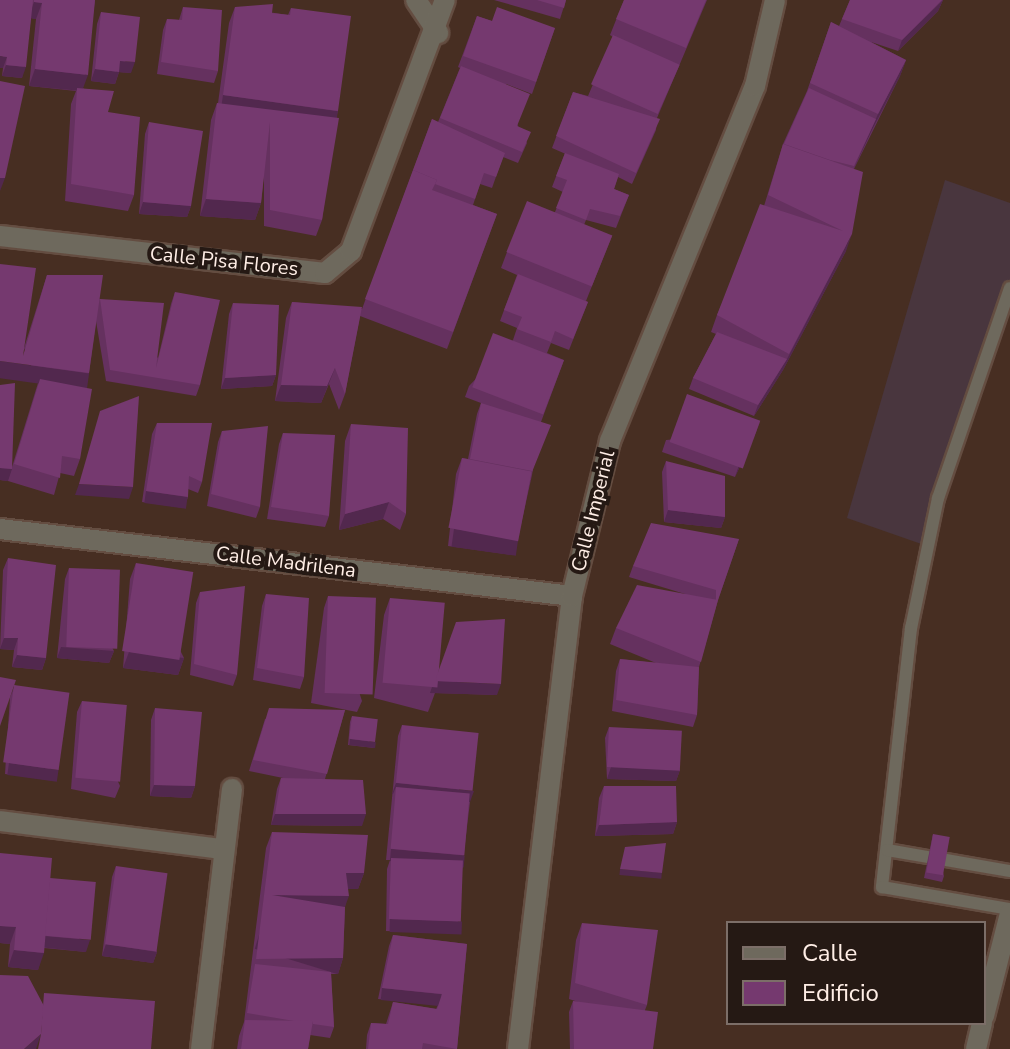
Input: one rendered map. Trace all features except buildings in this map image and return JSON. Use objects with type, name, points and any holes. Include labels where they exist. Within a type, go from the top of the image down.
[{"type":"street","points":[[416,0],[438,33]]},
{"type":"street","name":"Calle Pisa Flores","points":[[0,236],[325,273],[351,251],[438,33],[445,0]]},
{"type":"street","name":"Calle Imperial","points":[[518,1049],[572,596],[610,441],[755,86],[775,0]]},
{"type":"street","name":"Calle Madrilena","points":[[0,529],[572,596]]},
{"type":"street","points":[[201,1049],[222,849],[232,789]]},
{"type":"street","points":[[0,821],[222,849]]},
{"type":"street","points":[[986,1008],[1010,911]]},
{"type":"street","points":[[976,1049],[982,1025]]},
{"type":"lane","points":[[1010,288],[938,498],[911,628],[882,887],[1010,911]]},
{"type":"lane","points":[[887,850],[928,857]]},
{"type":"lane","points":[[946,860],[1010,871]]},
{"type":"shaded area","points":[[945,180],[1010,203],[1010,291],[930,547],[847,518]]}]
